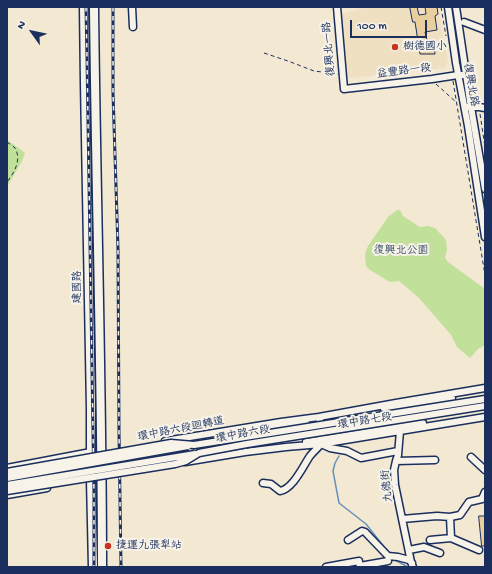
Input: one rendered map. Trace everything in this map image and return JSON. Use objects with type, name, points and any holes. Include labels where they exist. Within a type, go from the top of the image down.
[{"type":"main road","name":"建國路","points":[[84,7],[93,567]]},
{"type":"main road","name":"建國路","points":[[94,7],[102,567]]},
{"type":"street","points":[[132,7],[133,27]]},
{"type":"street","name":"復興北一路","points":[[336,7],[344,89]]},
{"type":"street","name":"復興北路","points":[[448,7],[455,75],[468,126],[485,237]]},
{"type":"street","name":"復興北路","points":[[456,7],[485,189]]},
{"type":"street","points":[[464,22],[485,30]]},
{"type":"street","name":"益豐路一段","points":[[344,89],[455,75],[466,75]]},
{"type":"street","points":[[464,108],[471,106],[482,107]]},
{"type":"street","points":[[397,405],[485,388]]},
{"type":"street","name":"環中路六段","points":[[245,437],[281,424],[485,392]]},
{"type":"street","name":"環中路六段","points":[[7,472],[171,443],[194,446],[485,399]]},
{"type":"street","name":"九德街","points":[[397,405],[400,429],[398,455],[394,470],[395,485],[412,565]]},
{"type":"street","name":"環中路六段","points":[[7,491],[175,464],[186,461],[199,453],[247,444],[485,406]]},
{"type":"street","name":"環中路七段","points":[[247,444],[269,447],[321,442],[485,413]]},
{"type":"street","points":[[400,429],[485,417]]},
{"type":"street","points":[[263,483],[271,484],[280,491],[284,490],[300,474],[311,455],[321,442],[319,418]]},
{"type":"street","points":[[281,424],[286,446]]},
{"type":"street","name":"環中路六段迴轉道","points":[[281,424],[139,446],[132,452],[134,469],[140,472],[199,460],[286,446]]},
{"type":"street","points":[[321,442],[330,448],[347,451],[360,458],[398,451]]},
{"type":"street","points":[[7,478],[194,446]]},
{"type":"street","points":[[7,468],[91,452]]},
{"type":"street","points":[[7,485],[199,453]]},
{"type":"street","points":[[471,456],[485,470]]},
{"type":"street","points":[[396,461],[435,460]]},
{"type":"street","points":[[7,495],[91,480]]},
{"type":"street","points":[[402,519],[437,516],[450,517],[460,515],[469,502],[482,499],[485,492]]},
{"type":"street","points":[[450,517],[451,538]]},
{"type":"street","points":[[348,540],[362,532],[365,532],[388,556],[398,557],[412,565]]},
{"type":"street","points":[[430,540],[451,538],[479,550]]},
{"type":"street","points":[[409,550],[424,547],[440,553]]},
{"type":"street","points":[[326,567],[359,561],[360,566],[388,561]]},
{"type":"path","points":[[441,7],[446,36]]},
{"type":"path","points":[[264,53],[314,71],[342,74]]},
{"type":"path","points":[[455,75],[458,104],[485,275]]},
{"type":"path","points":[[432,79],[458,104]]},
{"type":"path","points":[[473,81],[476,101],[482,107],[485,147]]},
{"type":"path","points":[[7,142],[14,147],[18,158],[16,168],[7,181]]},
{"type":"shaded area","name":"樹德國小","points":[[368,7],[439,7],[448,62],[444,68],[351,78],[347,75],[341,14]]},
{"type":"green space","points":[[7,140],[25,153],[7,187]]},
{"type":"green space","name":"復興北公園","points":[[397,210],[400,210],[403,216],[420,227],[428,226],[435,228],[446,240],[447,249],[445,258],[448,262],[485,289],[485,345],[478,349],[470,358],[457,347],[451,335],[419,298],[399,281],[390,282],[366,266],[365,254],[368,246],[388,217]]},
{"type":"building","points":[[410,7],[417,7],[419,15],[426,14],[425,7],[437,7],[438,14],[435,16],[437,30],[425,32],[427,40],[434,41],[435,54],[420,54],[415,22],[413,22]]},
{"type":"building","points":[[479,516],[485,516],[485,546],[482,546]]},
{"type":"waterway","points":[[339,456],[333,471],[339,503],[366,524],[385,548]]},
{"type":"waterway","points":[[395,560],[406,566]]},
{"type":"railway","points":[[86,7],[94,567]]},
{"type":"railway","points":[[113,7],[113,93],[118,249],[121,567]]},
{"type":"place","name":"樹德國小","points":[[395,47]]},
{"type":"place","name":"捷運九張犁站","points":[[108,546]]}]
